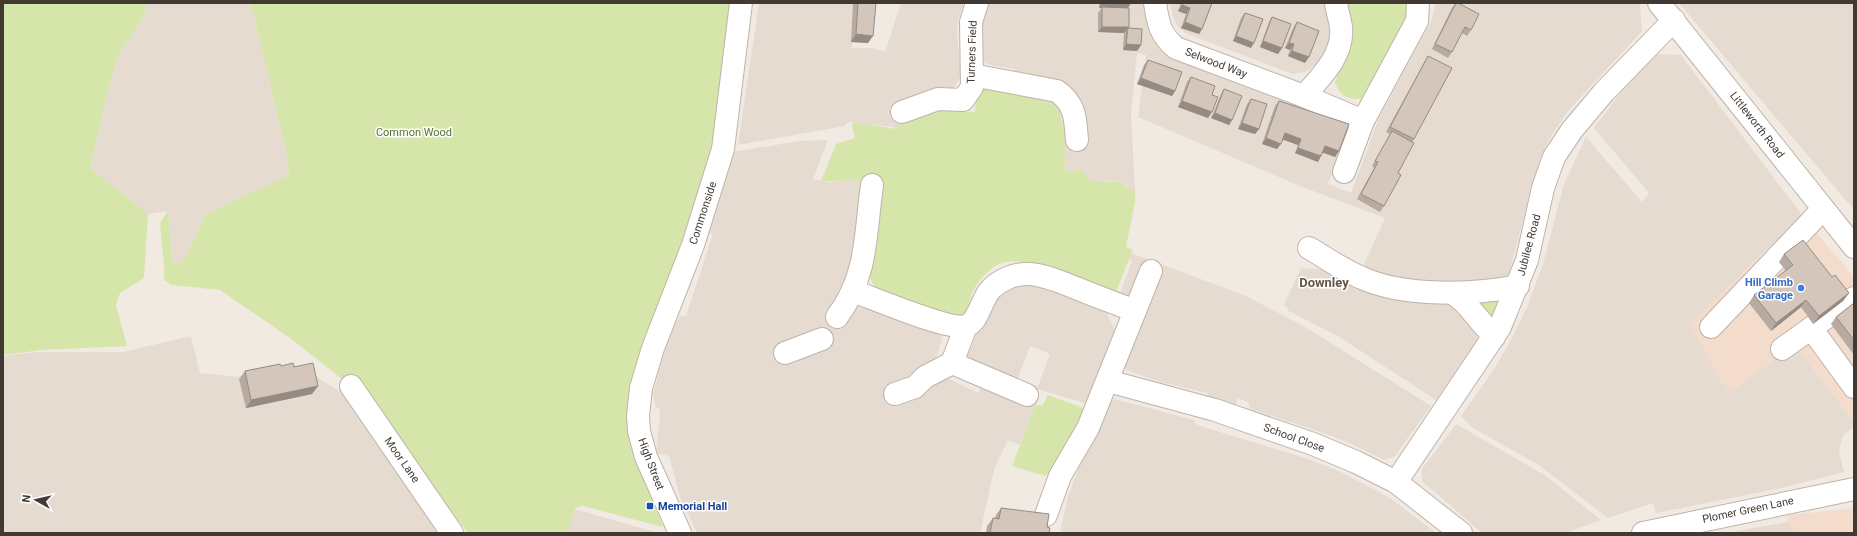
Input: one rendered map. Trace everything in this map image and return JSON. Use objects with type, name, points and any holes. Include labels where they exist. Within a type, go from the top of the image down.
[{"type":"street","name":"Commonside","points":[[638,416],[641,388],[653,348],[693,245],[722,149],[741,3]]},
{"type":"street","name":"Turners Field","points":[[902,112],[938,99],[963,100],[972,87],[971,22],[977,3]]},
{"type":"street","name":"Selwood Way","points":[[1155,3],[1158,23],[1166,40],[1176,48],[1304,96],[1363,121]]},
{"type":"street","points":[[1304,96],[1329,68],[1338,49],[1341,29],[1336,3]]},
{"type":"street","points":[[1344,172],[1363,121],[1417,21],[1418,3]]},
{"type":"street","name":"Littleworth Road","points":[[1659,3],[1854,247]]},
{"type":"street","name":"Jubilee Road","points":[[1396,482],[1500,327],[1518,286],[1527,260],[1543,188],[1554,157],[1572,130],[1604,92],[1674,20]]},
{"type":"street","points":[[972,75],[1057,91],[1067,99],[1074,112],[1077,140]]},
{"type":"street","points":[[838,315],[853,291],[862,263],[872,185]]},
{"type":"street","points":[[1711,327],[1823,208]]},
{"type":"street","points":[[1309,248],[1362,278],[1380,285],[1453,293],[1495,291],[1518,286]]},
{"type":"street","points":[[1046,515],[1060,476],[1088,428],[1151,271]]},
{"type":"street","points":[[853,291],[944,324],[966,326],[973,322],[990,290],[1001,281],[1014,276],[1029,274],[1055,280],[1135,311]]},
{"type":"street","points":[[1453,293],[1465,303],[1494,337]]},
{"type":"street","points":[[1782,349],[1854,298]]},
{"type":"street","points":[[895,394],[915,387],[925,377],[952,363],[966,326]]},
{"type":"street","points":[[1811,328],[1854,387]]},
{"type":"street","points":[[785,353],[822,339]]},
{"type":"street","points":[[952,363],[1027,395]]},
{"type":"street","name":"School Close","points":[[1108,381],[1215,410],[1313,444],[1356,462],[1396,482],[1461,533]]},
{"type":"street","name":"Moor Lane","points":[[351,386],[452,533]]},
{"type":"street","name":"High Street","points":[[638,416],[639,431],[646,457],[680,533]]},
{"type":"street","name":"Plomer Green Lane","points":[[1643,533],[1854,489]]},
{"type":"shaded area","points":[[146,3],[249,3],[254,17],[286,150],[289,175],[206,214],[183,263],[172,261],[168,211],[148,214],[90,168],[117,57],[145,14]]},
{"type":"shaded area","points":[[759,3],[853,3],[852,48],[872,48],[885,52],[901,3],[964,3],[958,20],[957,34],[961,76],[944,106],[910,117],[896,129],[893,127],[848,122],[844,126],[738,145]]},
{"type":"shaded area","points":[[986,3],[1146,3],[1154,32],[1348,123],[1348,129],[1328,184],[1351,193],[1379,118],[1431,21],[1436,3],[1638,3],[1640,5],[1642,31],[1568,111],[1548,141],[1540,159],[1508,276],[1498,281],[1410,282],[1361,271],[1385,218],[1300,186],[1138,117],[1146,55],[1137,53],[1131,114],[1135,191],[1124,184],[1113,181],[1092,181],[1081,170],[1066,171],[1062,118],[1012,91],[1014,69],[991,65],[985,63],[981,59],[979,39]]},
{"type":"shaded area","points":[[1170,3],[1327,3],[1332,35],[1322,60],[1305,72],[1292,74],[1185,33],[1178,27],[1173,17]]},
{"type":"shaded area","points":[[1679,3],[1854,3],[1854,209],[1843,197]]},
{"type":"shaded area","points":[[1654,54],[1681,55],[1805,219],[1783,234],[1719,296],[1795,345],[1854,422],[1854,426],[1843,436],[1841,442],[1839,452],[1844,472],[1781,488],[1656,513],[1653,503],[1608,518],[1539,465],[1473,428],[1461,416],[1495,368],[1527,307],[1543,264],[1564,184],[1586,137],[1642,202],[1649,193],[1594,128],[1621,92]]},
{"type":"shaded area","points":[[828,140],[813,179],[830,183],[852,178],[861,181],[866,186],[853,308],[863,305],[939,332],[942,339],[932,370],[978,393],[983,382],[1036,404],[1020,445],[1008,440],[997,462],[980,533],[697,533],[680,497],[669,456],[656,453],[660,418],[659,408],[656,408],[653,395],[667,341],[676,319],[678,320],[680,316],[686,316],[713,234],[708,233],[732,152],[800,141]]},
{"type":"shaded area","points":[[1805,219],[1854,277],[1854,422],[1795,345],[1728,394],[1690,323],[1783,234]]},
{"type":"shaded area","points":[[1131,253],[1246,296],[1307,328],[1431,406],[1394,457],[1384,460],[1345,441],[1251,409],[1248,402],[1238,398],[1235,406],[1206,398],[1208,393],[1160,382],[1125,369],[1119,296],[1132,261],[1129,260]]},
{"type":"shaded area","points":[[1301,268],[1320,269],[1363,289],[1444,302],[1454,309],[1473,329],[1478,335],[1477,340],[1436,400],[1341,338],[1287,310],[1288,308],[1284,305]]},
{"type":"shaded area","points":[[1021,285],[1038,286],[1107,313],[1115,331],[1115,337],[1088,404],[1037,389],[1050,354],[1030,346],[1017,380],[965,362],[986,311],[1003,291]]},
{"type":"shaded area","points":[[191,336],[200,373],[237,377],[271,370],[312,374],[353,400],[445,533],[3,533],[3,356],[36,352],[123,352]]},
{"type":"shaded area","points":[[1114,399],[1194,420],[1197,425],[1305,458],[1341,472],[1390,498],[1436,533],[1060,533],[1068,496],[1093,432],[1098,433],[1111,402]]},
{"type":"shaded area","points":[[1456,424],[1546,476],[1601,520],[1566,533],[1482,533],[1422,481],[1422,469]]},
{"type":"shaded area","points":[[1854,508],[1854,533],[1797,533],[1787,522],[1789,515]]},
{"type":"shaded area","points":[[569,509],[578,510],[658,533],[560,533]]},
{"type":"shaded area","points":[[1787,522],[1797,533],[1727,533]]},
{"type":"green space","points":[[3,3],[146,3],[145,14],[117,57],[90,168],[148,214],[144,278],[120,293],[116,305],[127,346],[42,350],[3,355]]},
{"type":"green space","name":"Common Wood","points":[[249,3],[731,3],[715,130],[702,182],[637,371],[632,444],[663,527],[583,506],[575,508],[566,533],[468,533],[366,398],[290,338],[220,290],[172,285],[164,280],[160,223],[168,210],[172,261],[183,263],[206,214],[289,175],[286,150],[254,17]]},
{"type":"green space","points":[[1346,3],[1414,3],[1365,98],[1360,99],[1343,95],[1335,82],[1350,43]]},
{"type":"green space","points":[[982,88],[1051,101],[1060,116],[1063,125],[1066,171],[1081,170],[1092,181],[1119,182],[1135,191],[1135,202],[1126,247],[1133,250],[1115,294],[1047,267],[1019,262],[1001,263],[985,274],[973,291],[965,313],[959,316],[953,316],[882,291],[874,286],[869,276],[866,186],[860,182],[850,179],[834,182],[821,181],[836,144],[855,138],[852,125],[854,122],[896,129],[910,117],[950,103],[967,112],[975,112],[976,94]]},
{"type":"green space","points":[[1503,300],[1493,322],[1476,312],[1479,302]]},
{"type":"green space","points":[[1048,395],[1086,409],[1053,471],[1045,476],[1012,466],[1036,404],[1042,406]]},
{"type":"building","points":[[858,3],[876,3],[873,36],[856,34]]},
{"type":"building","points":[[1183,3],[1212,3],[1202,29],[1185,22],[1190,8],[1182,5]]},
{"type":"building","points":[[1456,3],[1479,14],[1471,30],[1465,27],[1452,52],[1435,44]]},
{"type":"building","points":[[1102,7],[1129,8],[1129,27],[1102,27]]},
{"type":"building","points":[[1245,13],[1263,19],[1254,43],[1236,36]]},
{"type":"building","points":[[1272,17],[1291,24],[1282,48],[1263,41]]},
{"type":"building","points":[[1297,22],[1319,31],[1309,57],[1292,51],[1294,44],[1289,43]]},
{"type":"building","points":[[1128,28],[1142,29],[1141,45],[1126,44]]},
{"type":"building","points":[[1428,56],[1452,68],[1414,139],[1390,127]]},
{"type":"building","points":[[1148,60],[1182,72],[1175,91],[1141,78]]},
{"type":"building","points":[[1191,77],[1215,86],[1212,95],[1218,97],[1212,112],[1182,101]]},
{"type":"building","points":[[1224,89],[1242,96],[1232,120],[1215,113]]},
{"type":"building","points":[[1251,99],[1267,104],[1259,129],[1242,123]]},
{"type":"building","points":[[1279,101],[1349,124],[1339,151],[1325,146],[1321,156],[1298,148],[1301,139],[1285,133],[1281,144],[1266,138]]},
{"type":"building","points":[[1392,131],[1414,143],[1398,173],[1401,175],[1384,206],[1361,194],[1378,162],[1375,161]]},
{"type":"building","points":[[1803,240],[1832,277],[1835,275],[1849,293],[1819,316],[1806,300],[1776,323],[1754,295],[1793,265],[1784,254]]},
{"type":"building","points":[[1854,303],[1854,340],[1836,317]]},
{"type":"building","points":[[293,363],[294,367],[313,363],[318,386],[251,400],[245,371]]},
{"type":"building","points":[[1001,508],[1049,514],[1047,527],[1050,528],[1049,533],[990,533],[993,518],[999,519]]},
{"type":"place","name":"Hill Climb Garage","points":[[1801,288]]},
{"type":"place","name":"Memorial Hall","points":[[650,506]]},
{"type":"district","name":"Downley","points":[[1324,282]]}]
